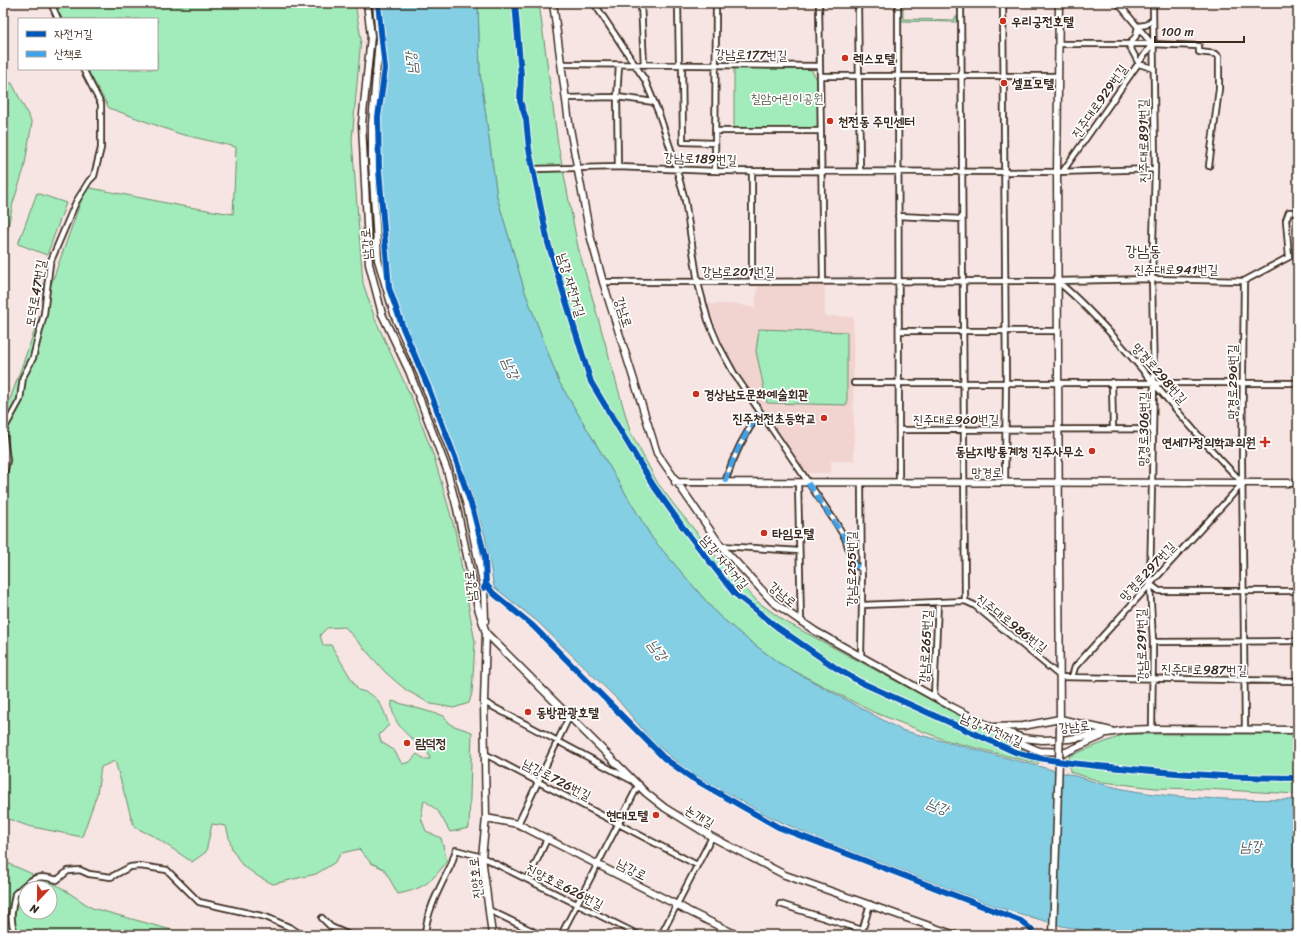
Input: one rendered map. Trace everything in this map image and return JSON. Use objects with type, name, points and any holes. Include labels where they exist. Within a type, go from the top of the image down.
[{"type":"main road","name":"남강로","points":[[677,905],[686,910]]},
{"type":"street","points":[[51,3],[58,18]]},
{"type":"street","name":"남강로","points":[[366,3],[371,36],[362,124],[369,264],[382,314],[409,371],[446,470],[457,509],[478,608],[486,633]]},
{"type":"street","name":"남강로","points":[[376,3],[379,39],[372,124],[372,161],[378,260],[394,317],[420,373],[456,466],[467,506],[484,588],[486,633],[484,702],[486,818],[518,824],[677,905]]},
{"type":"street","name":"강남로","points":[[553,3],[566,98],[590,235],[603,282],[657,453],[675,482],[721,546],[773,602],[801,622],[934,698],[990,727],[1022,738],[1042,740],[1069,739],[1113,731],[1152,728],[1298,730]]},
{"type":"street","points":[[594,3],[645,80],[654,102],[685,200],[698,283],[708,320],[719,346],[735,375],[839,528],[847,543],[854,565],[862,569]]},
{"type":"street","points":[[641,3],[644,65]]},
{"type":"street","points":[[678,3],[681,65]]},
{"type":"street","points":[[715,171],[716,3]]},
{"type":"street","points":[[819,3],[823,282]]},
{"type":"street","points":[[858,3],[860,171]]},
{"type":"street","name":"진주대로960번길","points":[[898,3],[899,430],[964,431],[1153,429]]},
{"type":"street","name":"진주대로986번길","points":[[961,3],[964,431],[963,483],[965,601],[974,605],[1061,677]]},
{"type":"street","points":[[1003,3],[1006,430]]},
{"type":"street","points":[[1053,935],[1061,677],[1057,430],[1057,281],[1060,171],[1058,76],[1059,3]]},
{"type":"street","points":[[1118,3],[1152,44]]},
{"type":"street","name":"진주대로891번길","points":[[1152,3],[1155,169],[1152,279]]},
{"type":"street","points":[[1138,26],[1146,25],[1152,20]]},
{"type":"street","points":[[1129,45],[1136,36],[1138,26]]},
{"type":"street","points":[[1059,44],[1152,44],[1199,46],[1199,52],[1211,52],[1216,54],[1219,57],[1218,89],[1209,166]]},
{"type":"street","name":"진주대로929번길","points":[[1060,171],[1139,64],[1152,44]]},
{"type":"street","points":[[1129,45],[1139,64],[1152,68]]},
{"type":"street","name":"강남로177번길","points":[[561,64],[820,66]]},
{"type":"street","points":[[618,167],[617,97],[619,65]]},
{"type":"street","name":"강남로189번길","points":[[681,65],[683,142],[715,143]]},
{"type":"street","name":"모덕로47번길","points":[[3,480],[7,460],[3,431],[20,400],[23,377],[33,358],[44,314],[50,263],[76,202],[89,181],[94,176],[101,148],[101,104],[84,70]]},
{"type":"street","points":[[820,76],[1058,76]]},
{"type":"street","points":[[566,98],[617,97],[654,102]]},
{"type":"street","points":[[715,131],[821,131]]},
{"type":"street","name":"강남로189번길","points":[[534,169],[618,167],[676,168],[715,171],[1004,172],[1155,169]]},
{"type":"street","points":[[752,171],[752,282]]},
{"type":"street","name":"진주대로941번길","points":[[962,282],[1152,279],[1244,281],[1289,257],[1286,220],[1289,212],[1298,212]]},
{"type":"street","points":[[898,216],[962,219]]},
{"type":"street","name":"망경로306번길","points":[[1150,584],[1154,382],[1152,279]]},
{"type":"street","name":"망경로298번길","points":[[1057,281],[1076,296],[1154,382],[1224,465],[1243,483]]},
{"type":"street","name":"망경로296번길","points":[[1244,281],[1243,591],[1245,730]]},
{"type":"street","name":"강남로201번길","points":[[603,282],[962,282]]},
{"type":"street","points":[[899,331],[1058,331]]},
{"type":"street","points":[[1112,382],[1113,429]]},
{"type":"street","points":[[854,383],[1298,383]]},
{"type":"street","points":[[725,482],[738,447],[760,412]]},
{"type":"street","points":[[899,430],[899,483]]},
{"type":"street","name":"진주대로960번길","points":[[1005,484],[1006,430]]},
{"type":"street","name":"망경로","points":[[675,482],[1005,484],[1298,483]]},
{"type":"street","points":[[798,482],[801,622]]},
{"type":"street","name":"강남로255번길","points":[[861,483],[861,656]]},
{"type":"street","name":"망경로297번길","points":[[1072,677],[1075,667],[1243,483]]},
{"type":"street","points":[[721,546],[799,551]]},
{"type":"street","points":[[1150,584],[1159,591],[1298,591]]},
{"type":"street","name":"강남로291번길","points":[[1150,584],[1153,679],[1152,728]]},
{"type":"street","points":[[938,602],[965,601]]},
{"type":"street","name":"강남로265번길","points":[[862,605],[938,602],[934,698]]},
{"type":"street","name":"논개길","points":[[486,633],[639,784],[666,808],[712,837],[785,875],[870,904],[941,932],[955,935]]},
{"type":"street","points":[[1152,642],[1298,641]]},
{"type":"street","name":"진주대로987번길","points":[[1061,677],[1298,681]]},
{"type":"street","points":[[484,702],[639,784],[596,864],[561,935]]},
{"type":"street","points":[[518,824],[570,715]]},
{"type":"street","points":[[990,727],[1023,726],[1060,719],[1113,731]]},
{"type":"street","points":[[990,727],[998,733],[1039,751],[1066,752],[1113,731]]},
{"type":"street","name":"남강로726번길","points":[[485,754],[697,865]]},
{"type":"street","name":"진양호로","points":[[486,818],[482,856],[492,935]]},
{"type":"street","points":[[662,935],[712,837]]},
{"type":"street","points":[[528,879],[547,839]]},
{"type":"street","name":"진양호로626번길","points":[[425,935],[426,924],[441,883],[452,863],[456,850],[482,856],[638,935]]},
{"type":"street","points":[[14,930],[10,919],[15,894],[33,878],[46,877],[57,880],[68,871],[80,870],[89,874],[111,877],[130,867],[140,866],[167,870],[199,902],[266,917],[291,928],[302,935]]},
{"type":"street","points":[[780,904],[862,933],[870,904]]},
{"type":"street","points":[[489,910],[541,935]]},
{"type":"street","name":"남강로","points":[[686,910],[737,935]]},
{"type":"street","points":[[322,918],[331,927],[349,935]]},
{"type":"shaded area","points":[[758,284],[825,285],[825,316],[853,317],[854,461],[831,461],[831,473],[806,473],[740,375],[724,346],[707,304],[737,304],[755,308]]},
{"type":"green space","points":[[54,3],[355,3],[361,39],[352,140],[363,283],[375,319],[412,399],[434,457],[455,530],[475,642],[472,693],[469,703],[454,708],[431,704],[406,690],[386,673],[345,627],[327,628],[320,635],[323,645],[331,645],[358,690],[371,695],[379,702],[389,725],[379,735],[381,742],[394,750],[402,764],[410,762],[417,754],[424,759],[430,759],[427,749],[402,730],[394,716],[392,701],[444,716],[451,725],[472,732],[469,828],[450,832],[438,811],[424,800],[421,818],[426,831],[441,838],[447,861],[437,874],[426,884],[414,890],[398,894],[384,869],[371,863],[359,849],[342,853],[334,863],[316,874],[273,884],[259,877],[242,865],[232,849],[226,826],[212,824],[206,852],[192,862],[155,837],[134,827],[115,761],[101,767],[97,794],[82,837],[28,826],[3,817],[3,419],[86,187],[182,206],[233,214],[236,147],[180,134],[109,108],[88,70],[158,70],[158,18],[60,18]]},
{"type":"green space","points":[[478,3],[539,3],[558,144],[578,247],[630,431],[657,482],[715,555],[758,602],[786,622],[1039,758],[1038,764],[945,740],[873,712],[779,663],[718,615],[652,538],[559,382],[525,292],[497,197],[480,73]]},
{"type":"green space","points":[[900,3],[903,3],[903,19],[955,20],[955,17],[957,17],[958,22],[900,21]]},
{"type":"green space","name":"칠암어린이공원","points":[[734,68],[810,68],[818,81],[818,129],[734,128]]},
{"type":"green space","points":[[3,83],[12,83],[32,123],[24,169],[13,203],[3,251]]},
{"type":"green space","points":[[37,193],[66,203],[47,255],[18,244]]},
{"type":"green space","points":[[759,329],[847,332],[847,405],[767,403],[756,351]]},
{"type":"green space","points":[[1126,734],[1298,734],[1298,794],[1155,788],[1103,782],[1070,772],[1069,756]]},
{"type":"green space","points":[[3,861],[46,880],[18,880],[18,920],[58,920],[58,886],[92,908],[179,932],[184,935],[3,935]]},
{"type":"water","name":"남강","points":[[375,3],[478,3],[480,73],[497,197],[525,292],[559,382],[652,538],[718,615],[779,663],[901,730],[1108,786],[1134,791],[1161,795],[1217,799],[1298,800],[1298,935],[1289,935],[1280,929],[1275,931],[1270,929],[1254,932],[1094,932],[1062,926],[997,907],[812,836],[768,816],[688,771],[653,742],[618,700],[538,622],[494,587],[485,536],[469,486],[381,281],[371,173],[379,23]]},
{"type":"marked path","points":[[725,482],[740,446],[760,413]]},
{"type":"marked path","points":[[808,483],[845,538],[854,565],[862,569]]},
{"type":"cycle path","points":[[378,3],[385,69],[378,117],[379,170],[389,288],[403,328],[429,389],[456,460],[473,510],[485,557],[486,584]]},
{"type":"cycle path","name":"남강 자전거길","points":[[515,3],[521,75],[520,101],[526,119],[529,149],[548,243],[591,382],[653,485],[682,526],[734,593],[777,627],[836,668],[860,682],[1015,752],[1068,763],[1095,766],[1187,774],[1298,778]]},
{"type":"cycle path","points":[[484,588],[486,584],[493,593],[533,626],[664,758],[692,778],[778,827],[1021,921],[1032,930],[1032,935]]},
{"type":"place","name":"우리궁전호텔","points":[[1003,21]]},
{"type":"place","name":"렉스모텔","points":[[845,58]]},
{"type":"place","name":"셀프모텔","points":[[1004,83]]},
{"type":"place","name":"천전동 주민센터","points":[[830,121]]},
{"type":"place","name":"경상남도문화예술회관","points":[[696,394]]},
{"type":"place","name":"진주천전초등학교","points":[[824,418]]},
{"type":"place","name":"연세가정의학과의원","points":[[1265,442]]},
{"type":"place","name":"동남지방통계청 진주사무소","points":[[1092,451]]},
{"type":"place","name":"타임모텔","points":[[764,533]]},
{"type":"place","name":"동방관광호텔","points":[[528,712]]},
{"type":"place","name":"람덕정","points":[[407,743]]},
{"type":"place","name":"현대모텔","points":[[656,815]]},
{"type":"district","name":"강남동","points":[[1143,251]]}]
